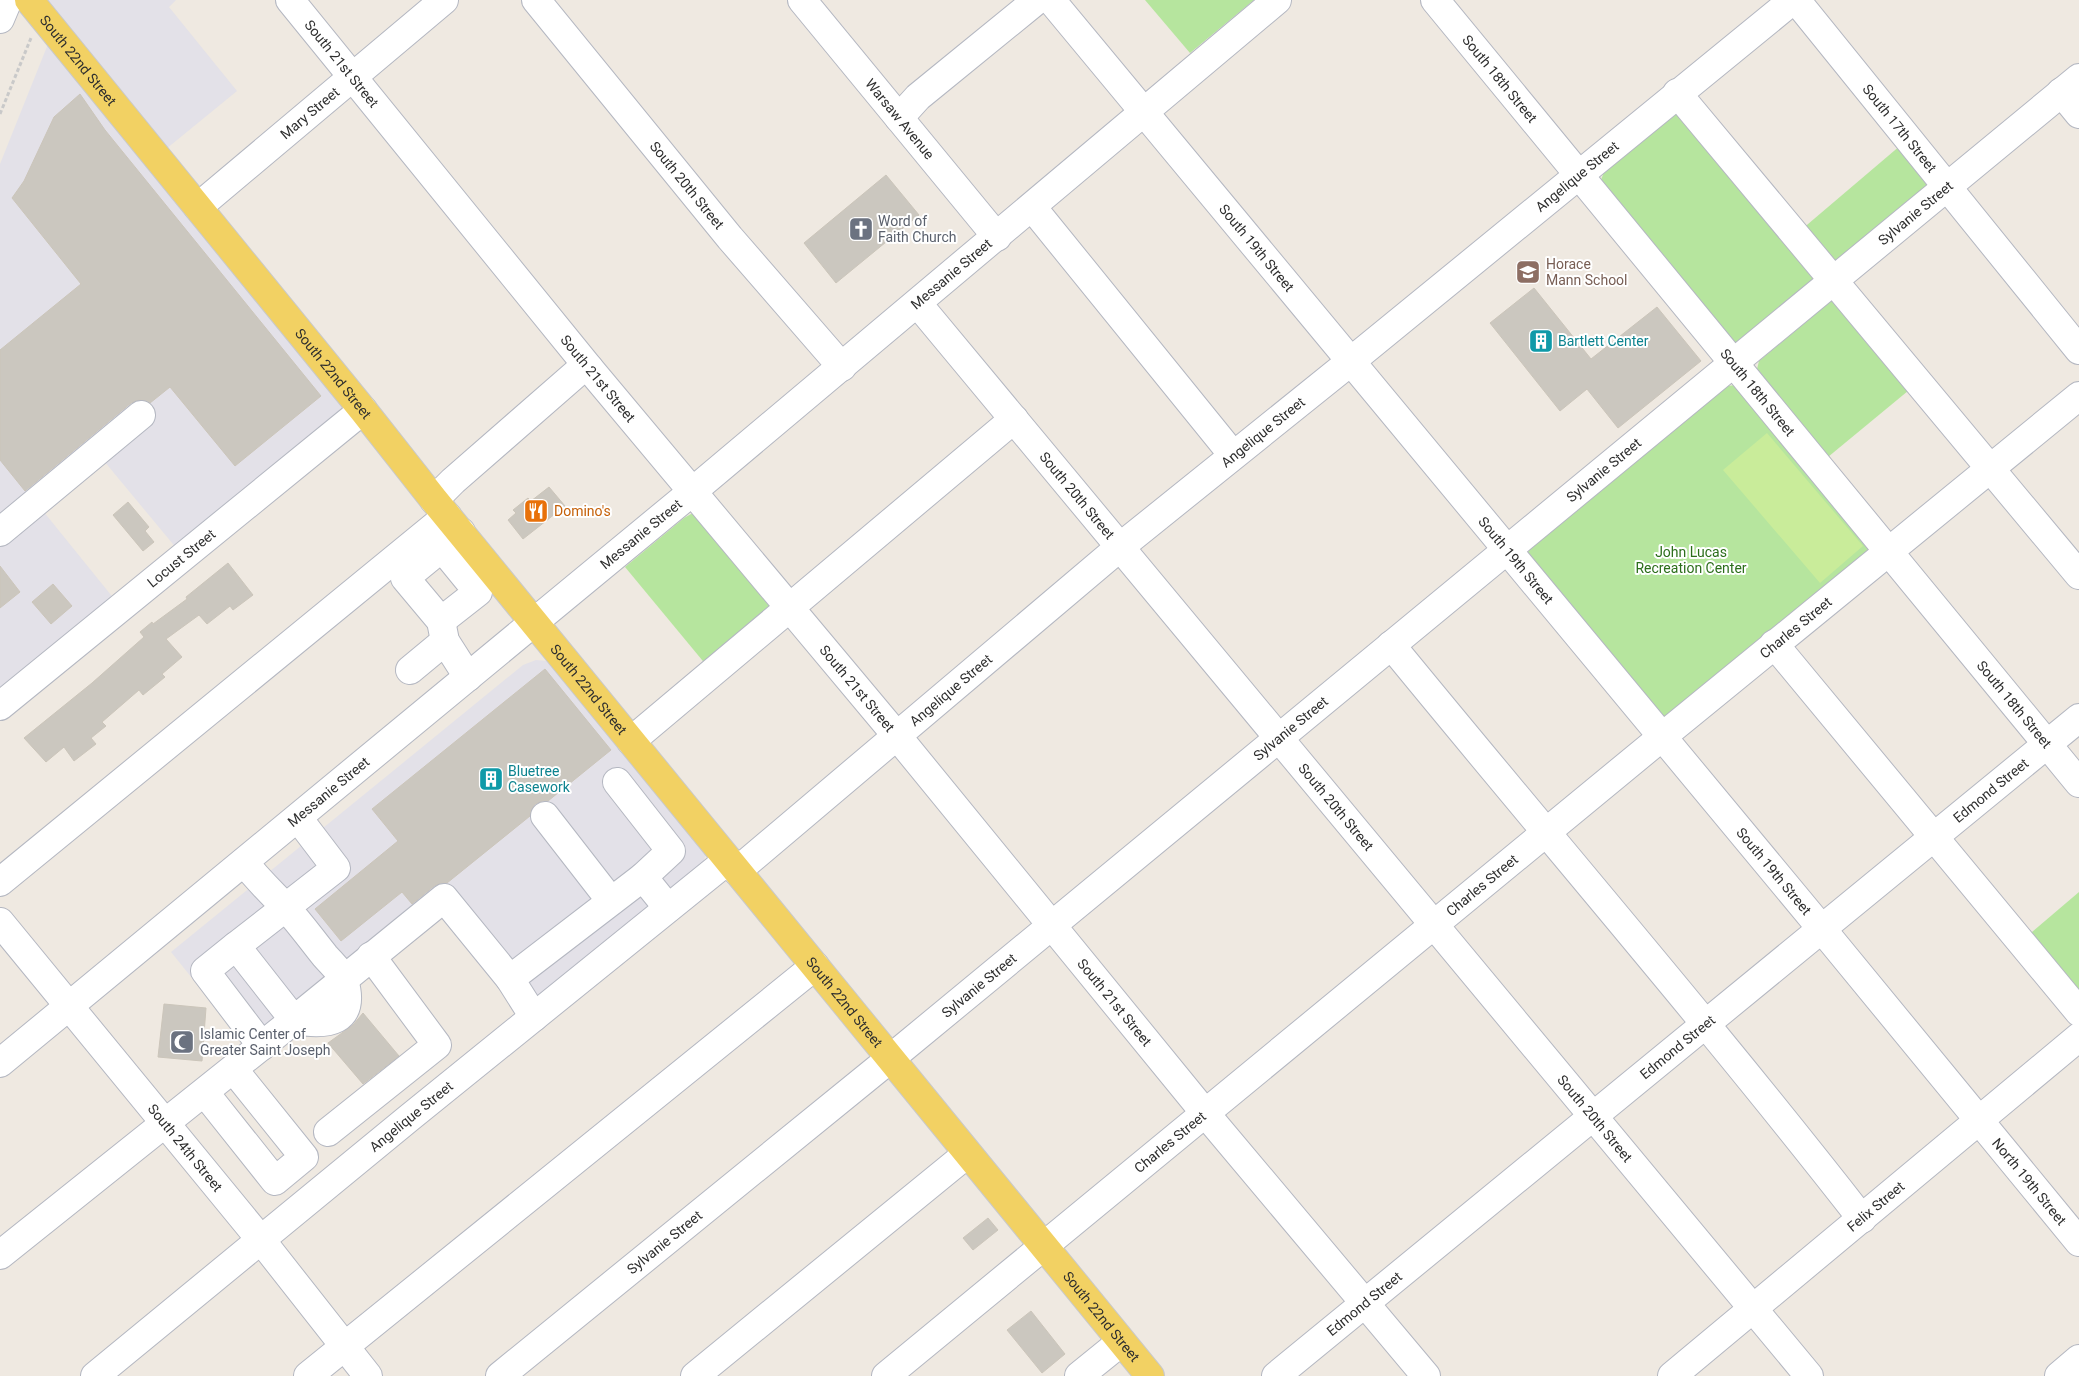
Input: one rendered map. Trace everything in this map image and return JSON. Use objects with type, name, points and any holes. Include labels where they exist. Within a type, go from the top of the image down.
[{"type":"main road","name":"South 22nd Street","points":[[30,0],[363,410],[446,524],[535,622],[1150,1376]]},
{"type":"street","points":[[0,19],[8,0]]},
{"type":"street","name":"South 21st Street","points":[[290,0],[353,75],[589,368],[897,736],[1205,1113],[1426,1376]]},
{"type":"street","name":"Mary Street","points":[[198,207],[444,0]]},
{"type":"street","name":"South 20th Street","points":[[536,0],[730,238],[842,367]]},
{"type":"street","name":"Warsaw Avenue","points":[[802,0],[997,237]]},
{"type":"street","points":[[899,118],[918,98],[1037,0]]},
{"type":"street","name":"South 19th Street","points":[[1051,0],[1980,1120]]},
{"type":"street","name":"Messanie Street","points":[[0,1063],[918,304],[1277,0]]},
{"type":"street","name":"South 18th Street","points":[[1435,0],[2079,783]]},
{"type":"street","name":"Angelique Street","points":[[95,1376],[668,908],[733,865],[897,736],[1120,547],[1795,0]]},
{"type":"street","name":"South 17th Street","points":[[1795,0],[2079,350]]},
{"type":"street","points":[[2070,85],[2079,114]]},
{"type":"street","name":"Sylvanie Street","points":[[500,1376],[1052,925],[2070,85]]},
{"type":"street","points":[[1678,93],[2079,575]]},
{"type":"street","points":[[1032,208],[1233,455]]},
{"type":"street","name":"South 20th Street","points":[[918,304],[1809,1376]]},
{"type":"street","points":[[468,677],[443,631],[405,578],[446,524],[453,481],[579,371],[589,368]]},
{"type":"street","name":"Charles Street","points":[[886,1376],[1774,644],[2079,396]]},
{"type":"street","name":"Locust Street","points":[[0,706],[363,410]]},
{"type":"street","points":[[0,532],[142,415]]},
{"type":"street","points":[[631,741],[1014,419]]},
{"type":"street","points":[[410,670],[478,592],[446,524]]},
{"type":"street","points":[[0,882],[421,537],[446,524]]},
{"type":"street","points":[[1774,644],[2079,1012]]},
{"type":"street","points":[[1392,645],[1545,833],[1769,1100],[1862,1219]]},
{"type":"street","name":"Edmond Street","points":[[1276,1376],[2079,718]]},
{"type":"street","points":[[510,978],[642,877],[671,851],[617,782]]},
{"type":"street","points":[[545,816],[611,901]]},
{"type":"street","points":[[262,1046],[205,971],[336,868],[298,818]]},
{"type":"street","points":[[244,862],[265,888],[285,907],[343,979]]},
{"type":"street","points":[[642,877],[668,908]]},
{"type":"street","points":[[0,1255],[234,1070],[444,898],[510,978],[534,1017]]},
{"type":"street","name":"South 24th Street","points":[[0,922],[261,1240],[368,1376]]},
{"type":"street","points":[[236,946],[294,1020]]},
{"type":"street","points":[[328,1132],[437,1045],[371,956]]},
{"type":"street","points":[[308,1376],[816,966]]},
{"type":"street","name":"Felix Street","points":[[1672,1376],[2079,1037]]},
{"type":"street","points":[[205,1093],[275,1182],[304,1157],[234,1070]]},
{"type":"street","name":"North 19th Street","points":[[1980,1120],[2079,1242]]},
{"type":"street","points":[[695,1376],[967,1154]]},
{"type":"street","points":[[1079,1376],[1121,1342]]},
{"type":"street","points":[[2058,1376],[2079,1359]]},
{"type":"path","points":[[0,114],[31,37]]},
{"type":"shaded area","points":[[46,0],[176,0],[169,7],[237,91],[166,149]]},
{"type":"shaded area","points":[[50,39],[341,401],[343,413],[177,549],[94,449],[0,527],[0,164]]},
{"type":"shaded area","points":[[39,506],[115,600],[0,693],[0,539]]},
{"type":"shaded area","points":[[536,660],[546,661],[557,670],[706,853],[702,867],[520,1015],[438,914],[258,1060],[171,952],[523,665]]},
{"type":"green space","points":[[1145,0],[1254,0],[1190,53]]},
{"type":"green space","points":[[1683,108],[1822,275],[1743,341],[1735,343],[1727,337],[1604,187],[1601,180],[1604,172]]},
{"type":"green space","points":[[1901,145],[1929,180],[1928,188],[1831,269],[1801,230]]},
{"type":"green space","points":[[1838,295],[1914,386],[1828,457],[1762,379],[1757,369],[1759,361]]},
{"type":"green space","name":"John Lucas Recreation Center","points":[[1736,385],[1872,553],[1665,721],[1529,558],[1528,552],[1531,546],[1727,386]]},
{"type":"green space","points":[[1767,433],[1863,546],[1820,583],[1723,470]]},
{"type":"green space","points":[[691,514],[698,515],[776,609],[707,666],[625,567]]},
{"type":"green space","points":[[2079,892],[2079,1004],[2025,938]]},
{"type":"building","points":[[80,94],[105,130],[321,396],[235,466],[170,387],[150,403],[139,400],[131,403],[25,491],[0,460],[0,350],[81,284],[12,198],[24,181],[54,117]]},
{"type":"building","name":"Word of Faith Church","points":[[886,175],[919,215],[836,283],[804,243]]},
{"type":"building","name":"Bartlett Center","points":[[1534,288],[1591,359],[1657,307],[1701,361],[1618,428],[1587,389],[1560,411],[1490,323]]},
{"type":"building","name":"Domino's","points":[[549,487],[565,506],[523,539],[508,520],[516,513],[513,510],[528,498],[531,501]]},
{"type":"building","points":[[128,502],[149,527],[145,531],[154,542],[143,551],[113,515]]},
{"type":"building","points":[[228,563],[253,595],[233,610],[230,606],[207,624],[199,615],[166,639],[182,657],[162,674],[165,677],[143,695],[139,690],[102,722],[106,726],[91,738],[96,744],[74,761],[64,747],[46,762],[24,738],[92,683],[144,637],[140,632],[187,599],[186,597]]},
{"type":"building","points":[[0,566],[20,592],[0,608]]},
{"type":"building","points":[[53,584],[72,606],[51,624],[32,602]]},
{"type":"building","name":"Bluetree Casework","points":[[545,669],[611,750],[548,801],[535,804],[530,816],[447,883],[434,886],[412,904],[402,892],[341,941],[315,909],[398,841],[372,809]]},
{"type":"building","name":"Islamic Center of Greater Saint Joseph","points":[[164,1004],[206,1008],[202,1061],[158,1057]]},
{"type":"building","points":[[363,1013],[399,1056],[363,1084],[328,1043],[353,1025]]},
{"type":"building","points":[[988,1218],[998,1230],[973,1250],[963,1238]]},
{"type":"building","points":[[1031,1311],[1065,1354],[1042,1373],[1007,1330]]},
{"type":"place","name":"Word of Faith Church","points":[[861,229]]},
{"type":"place","name":"Horace Mann School","points":[[1528,272]]},
{"type":"place","name":"Bartlett Center","points":[[1541,341]]},
{"type":"place","name":"Domino's","points":[[536,511]]},
{"type":"place","name":"Bluetree Casework","points":[[491,779]]},
{"type":"place","name":"Islamic Center of Greater Saint Joseph","points":[[182,1042]]}]
